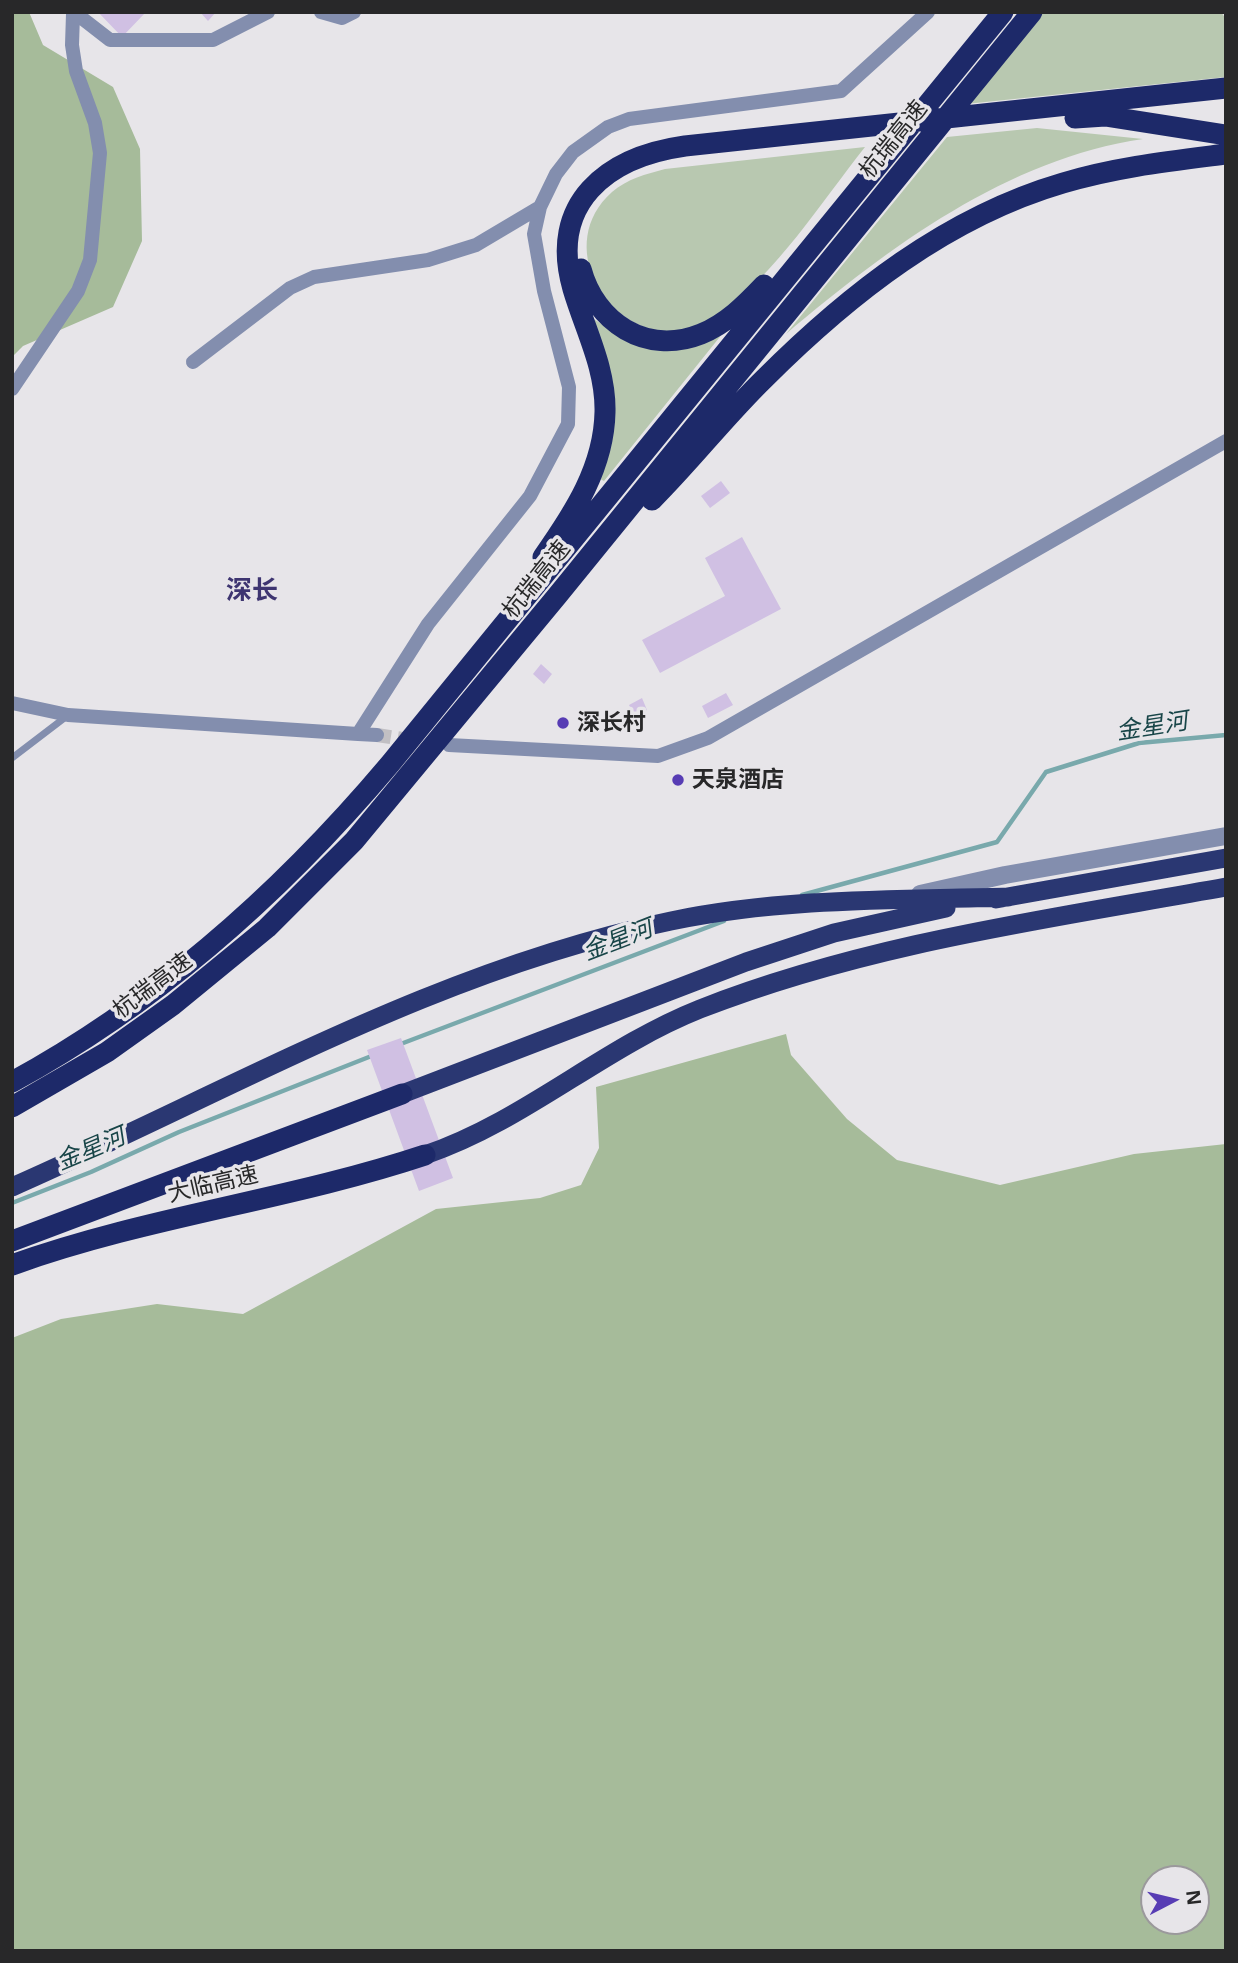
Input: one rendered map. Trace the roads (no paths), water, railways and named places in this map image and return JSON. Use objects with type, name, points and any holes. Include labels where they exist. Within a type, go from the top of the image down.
[{"type":"highway","name":"杭瑞高速","points":[[12,1082],[127,1011],[191,963],[251,911],[338,825],[1003,12]]},
{"type":"highway","name":"杭瑞高速","points":[[12,1107],[140,1029],[205,980],[276,918],[382,809],[1032,12]]},
{"type":"highway","points":[[487,646],[578,504],[594,470],[602,440],[603,386],[573,290],[567,255],[572,222],[578,207],[587,193],[611,171],[642,154],[685,146],[1226,88]]},
{"type":"highway","points":[[863,183],[745,306],[703,334],[668,341],[633,334],[609,319],[585,283],[581,240],[598,201],[625,176],[663,161],[1052,119],[1105,116],[1226,135]]},
{"type":"highway","points":[[557,596],[792,351],[847,303],[921,249],[987,212],[1055,185],[1130,167],[1226,154]]},
{"type":"highway","points":[[402,1094],[746,962],[834,933],[1008,897],[1226,858]]},
{"type":"highway","points":[[425,1155],[486,1131],[638,1037],[700,1009],[834,965],[955,935],[1226,887]]},
{"type":"highway","points":[[12,1187],[127,1137],[359,1025],[520,963],[626,931],[724,912],[779,905],[1008,897]]},
{"type":"highway","points":[[1008,897],[1014,925]]},
{"type":"highway","name":"大临高速","points":[[12,1241],[402,1094]]},
{"type":"highway","name":"大临高速","points":[[12,1265],[103,1238],[315,1188],[425,1155]]},
{"type":"street","points":[[74,13],[110,40],[213,40],[268,12]]},
{"type":"street","points":[[321,12],[342,18],[354,12]]},
{"type":"street","points":[[358,734],[428,624],[530,496],[568,424],[569,387],[544,291],[534,234],[540,207],[556,174],[573,152],[608,127],[629,119],[841,91],[928,12]]},
{"type":"street","points":[[12,389],[78,291],[90,260],[100,153],[95,123],[76,71],[72,45],[74,13]]},
{"type":"street","points":[[193,362],[290,288],[314,277],[440,256],[476,244],[540,207]]},
{"type":"street","points":[[449,746],[658,756],[708,738],[1226,441]]},
{"type":"street","points":[[12,703],[68,715],[377,735]]},
{"type":"street","points":[[894,900],[1004,875],[1226,836]]},
{"type":"lane","points":[[12,758],[68,715]]},
{"type":"waterway","name":"金星河","points":[[802,895],[997,842],[1046,772],[1139,743],[1226,735]]},
{"type":"waterway","name":"金星河","points":[[398,1045],[724,921]]},
{"type":"waterway","name":"金星河","points":[[12,1203],[91,1172],[179,1132],[374,1055]]},
{"type":"tunnel","points":[[377,735],[416,741]]},
{"type":"place","name":"深长村","points":[[563,723]]},
{"type":"place","name":"天泉酒店","points":[[678,780]]},
{"type":"district","name":"深长","points":[[252,592]]}]
